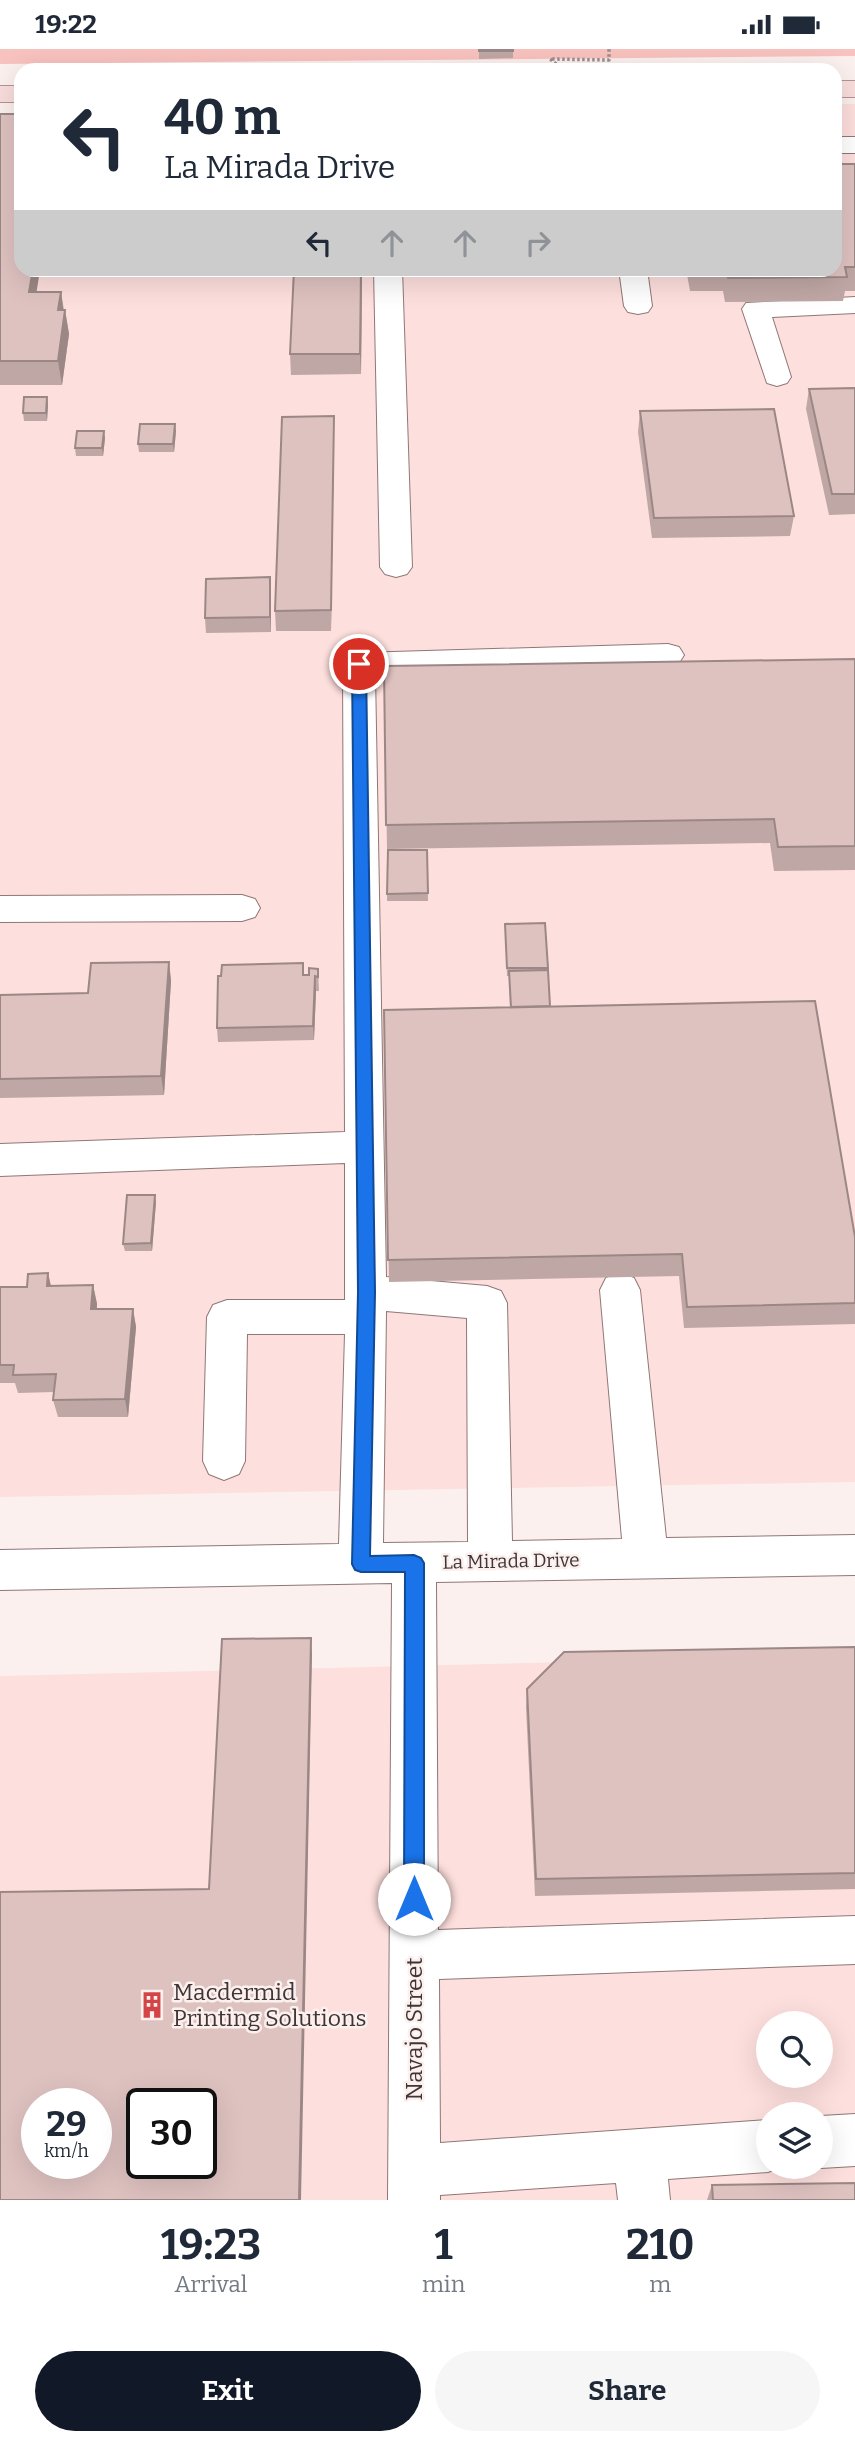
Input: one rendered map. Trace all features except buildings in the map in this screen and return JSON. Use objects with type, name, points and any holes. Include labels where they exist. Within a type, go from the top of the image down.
[{"type":"street","points":[[388,277],[396,567]]},
{"type":"street","points":[[634,277],[638,306]]},
{"type":"street","points":[[777,377],[756,309],[853,311]]},
{"type":"street","points":[[361,1564],[366,1304],[359,664],[668,655]]},
{"type":"street","points":[[0,909],[242,908]]},
{"type":"street","points":[[0,1160],[365,1147]]},
{"type":"street","points":[[620,1290],[646,1559]]},
{"type":"street","points":[[224,1461],[227,1317],[366,1304],[487,1303],[490,1562]]},
{"type":"street","name":"La Mirada Drive","points":[[0,1570],[855,1555]]},
{"type":"street","name":"Navajo Street","points":[[414,1563],[414,2186]]},
{"type":"street","points":[[414,1955],[855,1940]]},
{"type":"street","points":[[833,2141],[855,2140]]},
{"type":"street","points":[[414,2186],[642,2177],[756,2149]]},
{"type":"path","points":[[555,63],[550,59],[609,60],[609,49]]},
{"type":"shaded area","points":[[0,49],[855,49],[855,56],[0,64]]},
{"type":"shaded area","points":[[842,104],[855,104],[855,1482],[0,1497],[0,115],[14,218],[14,277],[842,277]]},
{"type":"shaded area","points":[[855,1655],[855,2200],[0,2200],[0,1676]]},
{"type":"place","name":"Macdermid Printing Solutions","points":[[152,2005]]},
{"type":"route","points":[[359,664],[366,1292],[361,1564],[414,1563],[414,1899]]}]
